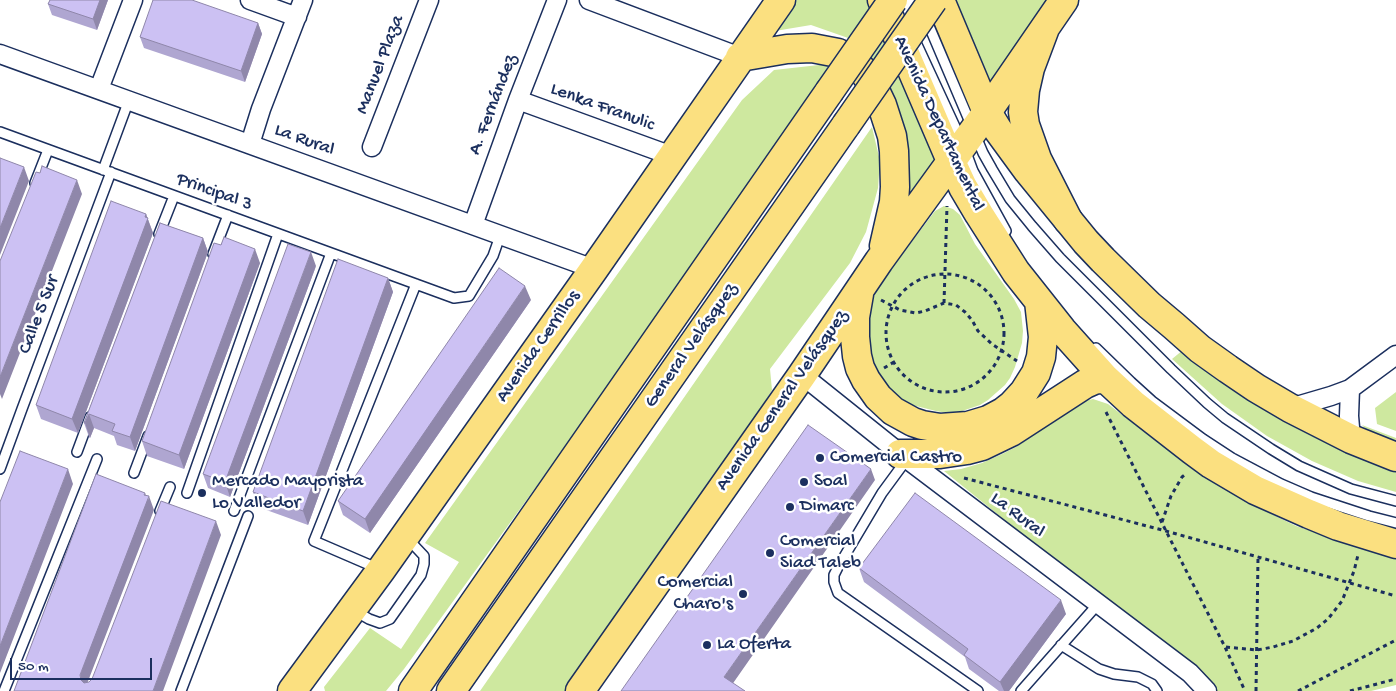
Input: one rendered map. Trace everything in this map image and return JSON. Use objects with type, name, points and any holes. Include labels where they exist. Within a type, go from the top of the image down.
[{"type":"main road","name":"Avenida Cerrillos","points":[[292,691],[381,570],[781,0]]},
{"type":"main road","name":"General Velásquez","points":[[451,691],[933,0]]},
{"type":"main road","name":"Avenida Departamental","points":[[940,0],[968,137],[963,187],[995,241],[1062,330],[1105,378],[1133,404],[1162,428],[1232,477],[1280,502],[1309,514],[1396,544]]},
{"type":"main road","points":[[1064,0],[1045,28],[1030,68],[1024,90],[1023,112],[1025,125],[1037,159],[1068,220]]},
{"type":"main road","name":"Avenida Departamental","points":[[893,2],[968,137]]},
{"type":"main road","name":"General Velásquez","points":[[412,691],[893,2]]},
{"type":"main road","name":"Avenida General Velásquez","points":[[580,691],[802,375],[869,275],[1045,28]]},
{"type":"main road","points":[[740,58],[798,48],[821,49],[838,53],[856,63],[871,82],[882,105],[888,122],[894,151],[894,202],[888,233],[869,275],[855,317],[855,337],[860,368],[866,380],[878,397],[893,411],[913,422],[940,428],[968,426],[988,420],[1003,412],[1024,392],[1036,373],[1043,337],[1039,301]]},
{"type":"main road","name":"Avenida Departamental","points":[[968,137],[1007,143],[1086,242],[1149,305],[1200,349],[1256,388],[1290,408],[1351,439],[1396,457]]},
{"type":"main road","points":[[904,457],[940,454],[982,446],[1011,432],[1085,384],[1105,378]]},
{"type":"street","points":[[99,90],[133,0]]},
{"type":"street","points":[[250,0],[297,17]]},
{"type":"street","points":[[250,144],[261,109],[303,0]]},
{"type":"street","name":"Manuel Plaza","points":[[372,146],[430,0]]},
{"type":"street","name":"A. Fernández","points":[[473,225],[518,100],[557,0]]},
{"type":"street","points":[[590,0],[740,58]]},
{"type":"street","name":"La Rural","points":[[0,54],[594,269]]},
{"type":"street","name":"Lenka Franulic","points":[[518,100],[672,156]]},
{"type":"street","points":[[1290,408],[1350,389],[1396,355]]},
{"type":"street","name":"La Rural","points":[[802,375],[904,457],[1190,673],[1207,691]]},
{"type":"street","points":[[1350,389],[1349,416],[1351,439]]},
{"type":"lane","points":[[918,0],[968,137],[973,171],[1010,239]]},
{"type":"lane","points":[[908,26],[968,137],[992,169],[1010,199],[1050,247],[1133,332],[1207,403],[1271,449],[1299,466],[1351,489],[1396,501]]},
{"type":"lane","name":"Calle 5 Sur","points":[[0,469],[107,171],[129,100]]},
{"type":"lane","name":"Principal 3","points":[[0,132],[454,298],[469,296],[493,256],[500,236]]},
{"type":"lane","points":[[31,193],[48,150]]},
{"type":"lane","points":[[156,241],[174,196]]},
{"type":"lane","points":[[211,261],[228,215]]},
{"type":"lane","points":[[186,493],[278,234]]},
{"type":"lane","points":[[234,510],[331,253]]},
{"type":"lane","points":[[381,570],[314,540],[416,284]]},
{"type":"lane","points":[[1089,341],[1152,401],[1232,458],[1281,484],[1312,497],[1396,523]]},
{"type":"lane","points":[[77,452],[94,406]]},
{"type":"lane","points":[[134,473],[151,427]]},
{"type":"lane","points":[[904,457],[838,567],[834,575],[834,582],[838,593],[978,691]]},
{"type":"lane","points":[[4,691],[97,459]]},
{"type":"lane","points":[[155,524],[170,486]]},
{"type":"lane","points":[[181,691],[248,516]]},
{"type":"lane","points":[[352,610],[380,623],[390,619],[421,575],[424,564],[424,556],[405,536]]},
{"type":"lane","points":[[1021,691],[1098,604]]},
{"type":"lane","points":[[1061,645],[1100,669],[1114,674],[1138,677],[1152,684],[1157,691]]},
{"type":"path","points":[[944,303],[947,202]]},
{"type":"path","points":[[945,274],[970,279],[980,285],[997,303],[1004,327],[1002,352],[995,365],[973,385],[959,390],[944,392],[929,389],[915,383],[894,362],[886,334],[892,306],[914,282],[929,276],[945,274]]},
{"type":"path","points":[[869,275],[881,300],[900,310],[916,313],[944,303],[956,305],[972,320],[978,331],[1002,352],[1020,363]]},
{"type":"path","points":[[1104,407],[1225,647],[1245,691]]},
{"type":"path","points":[[1162,523],[1171,496],[1188,471]]},
{"type":"path","points":[[960,477],[1166,531],[1396,596]]},
{"type":"path","points":[[1225,647],[1257,650],[1292,641],[1317,628],[1328,619],[1342,600],[1350,583],[1359,553]]},
{"type":"path","points":[[1256,691],[1258,558]]},
{"type":"path","points":[[1298,691],[1396,640]]},
{"type":"path","points":[[1350,691],[1396,679]]},
{"type":"green space","points":[[797,0],[867,0],[939,158],[902,205],[851,39],[811,25],[775,31]]},
{"type":"green space","points":[[951,0],[1054,0],[988,89]]},
{"type":"green space","points":[[828,64],[825,78],[644,338],[404,669],[386,691],[325,691],[324,687],[370,628],[401,649],[459,562],[425,543],[742,100],[774,70]]},
{"type":"green space","points":[[872,127],[880,161],[878,188],[866,232],[850,263],[770,369],[772,390],[717,484],[569,691],[480,691]]},
{"type":"green space","points":[[944,206],[953,209],[960,215],[975,244],[1014,299],[1021,312],[1023,331],[1022,343],[1015,367],[1005,385],[980,405],[959,412],[947,413],[912,405],[902,399],[879,378],[866,348],[870,305],[879,285],[935,211]]},
{"type":"green space","points":[[1183,350],[1396,468],[1396,492],[1358,481],[1312,461],[1267,436],[1222,404],[1172,359]]},
{"type":"green space","points":[[1396,392],[1396,431],[1377,424],[1375,408]]},
{"type":"green space","points":[[1093,399],[1108,404],[1185,463],[1241,499],[1296,526],[1396,558],[1396,685],[1371,691],[1216,691],[944,471],[961,469],[982,463],[1000,455],[1016,447],[1076,406]]},
{"type":"green space","points":[[1362,425],[1396,438],[1396,446],[1372,436]]},
{"type":"building","points":[[50,0],[100,0],[93,19],[48,4]]},
{"type":"building","points":[[153,0],[192,0],[258,23],[241,71],[140,37]]},
{"type":"building","points":[[0,158],[24,167],[0,228]]},
{"type":"building","points":[[42,166],[77,180],[0,377],[0,261],[36,172],[40,173]]},
{"type":"building","points":[[111,201],[146,214],[145,217],[148,218],[72,419],[36,405]]},
{"type":"building","points":[[160,223],[203,238],[130,437],[112,431],[115,424],[89,414],[84,423]]},
{"type":"building","points":[[224,237],[255,249],[179,455],[142,441],[214,243],[221,245]]},
{"type":"building","points":[[288,244],[311,252],[225,482],[203,474]]},
{"type":"building","points":[[338,259],[388,278],[303,511],[253,492]]},
{"type":"building","points":[[499,268],[525,286],[365,519],[338,501]]},
{"type":"building","points":[[808,425],[871,469],[724,677],[745,691],[621,691]]},
{"type":"building","points":[[20,451],[68,469],[0,646],[0,502]]},
{"type":"building","points":[[96,474],[149,496],[80,675],[84,683],[92,679],[161,501],[216,521],[153,691],[14,691]]},
{"type":"building","points":[[915,493],[1061,600],[1000,682],[964,655],[968,649],[859,568]]},
{"type":"place","name":"Comercial Castro","points":[[820,458]]},
{"type":"place","name":"Soal","points":[[804,482]]},
{"type":"place","name":"Mercado Mayorista Lo Valledor","points":[[202,493]]},
{"type":"place","name":"Dimarc","points":[[790,507]]},
{"type":"place","name":"Comercial Siad Taleb","points":[[770,553]]},
{"type":"place","name":"Comercial Charo's","points":[[743,594]]},
{"type":"place","name":"La Oferta","points":[[707,645]]}]
